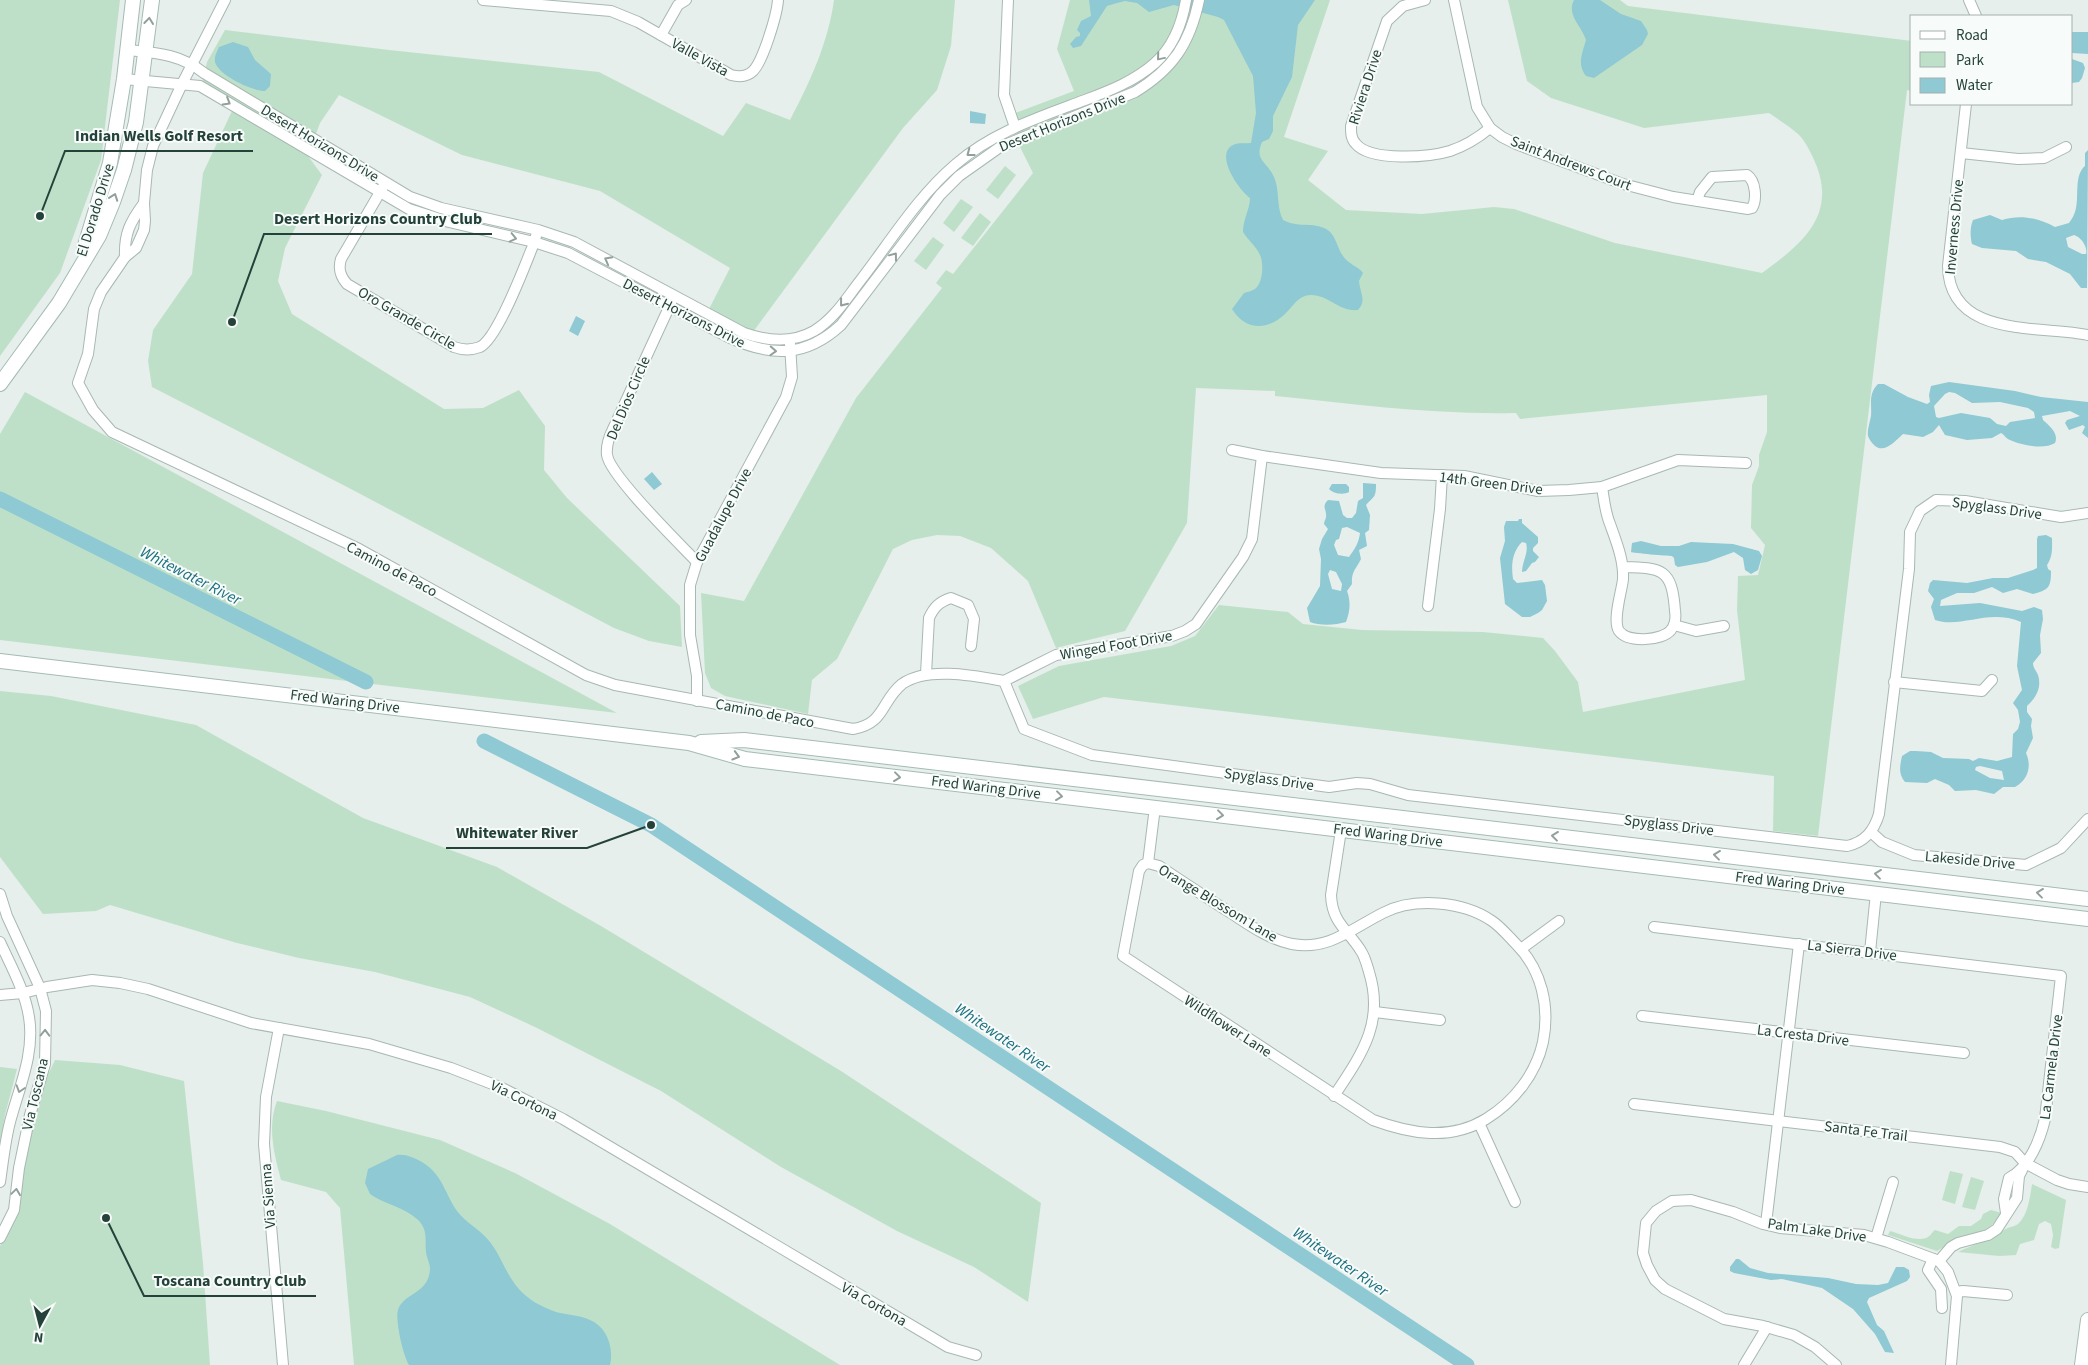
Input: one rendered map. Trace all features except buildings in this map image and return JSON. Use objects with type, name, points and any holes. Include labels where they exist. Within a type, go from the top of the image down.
[{"type":"main road","name":"El Dorado Drive","points":[[76,271],[110,163],[124,79],[133,0]]},
{"type":"main road","name":"El Dorado Drive","points":[[0,384],[59,303],[76,271],[99,236],[113,202],[131,144],[142,80],[152,0]]},
{"type":"main road","name":"Fred Waring Drive","points":[[0,661],[689,743],[745,759],[2088,919]]},
{"type":"main road","name":"Fred Waring Drive","points":[[689,743],[744,740],[2088,899]]},
{"type":"main road","points":[[1079,798],[1082,793],[1088,790],[1173,800],[1210,795]]},
{"type":"main road","points":[[1341,830],[1342,825],[1348,822],[1416,829],[1466,826]]},
{"type":"main road","points":[[1876,893],[1885,886],[1960,895],[2017,890]]},
{"type":"main road","points":[[2082,1365],[2088,1320]]},
{"type":"street","name":"Camino de Paco","points":[[225,0],[194,65],[182,84],[154,146],[147,170],[144,230],[136,248],[125,257],[101,292],[94,309],[88,354],[78,383],[93,410],[112,432],[359,550],[586,675],[616,685],[844,729],[867,726],[878,718],[902,684],[910,679],[926,674]]},
{"type":"street","name":"Valle Vista","points":[[483,0],[611,11],[638,22],[731,75],[743,76],[754,70],[757,66],[773,26],[778,0]]},
{"type":"street","name":"Valle Vista","points":[[661,36],[678,5],[686,0]]},
{"type":"street","points":[[1008,0],[1004,95],[1014,127]]},
{"type":"street","name":"Desert Horizons Drive","points":[[124,79],[200,86],[383,188],[424,203],[538,230],[574,242],[744,333],[766,339],[790,339],[812,332],[835,314],[915,209],[954,165],[975,149],[1014,127],[1106,92],[1143,72],[1155,63],[1175,38],[1184,14],[1186,0]]},
{"type":"street","name":"Desert Horizons Drive","points":[[127,50],[172,55],[194,65],[424,215],[534,242],[578,257],[669,307],[749,347],[768,351],[791,350],[823,340],[841,325],[940,195],[959,176],[1000,146],[1113,101],[1149,83],[1168,67],[1182,50],[1195,18],[1199,0]]},
{"type":"street","name":"Riviera Drive","points":[[1425,0],[1403,6],[1387,21],[1351,126],[1352,138],[1360,148],[1368,152],[1416,156],[1448,152],[1462,146],[1490,128]]},
{"type":"street","name":"Saint Andrews Court","points":[[1454,0],[1477,107],[1490,128],[1516,144],[1623,184],[1651,192],[1697,201],[1739,208],[1752,208],[1755,197],[1753,182],[1747,176],[1740,175],[1712,178],[1700,192],[1697,201]]},
{"type":"street","points":[[1972,1],[1976,15]]},
{"type":"street","name":"Inverness Drive","points":[[1966,105],[1948,266],[1950,283],[1958,299],[1971,312],[1995,324],[2088,334]]},
{"type":"street","points":[[1961,153],[2018,159],[2044,158],[2066,147]]},
{"type":"street","name":"Oro Grande Circle","points":[[383,188],[341,259],[339,264],[340,275],[347,284],[454,347],[468,350],[481,346],[494,334],[538,230]]},
{"type":"street","points":[[125,257],[124,244],[129,224],[144,204]]},
{"type":"street","name":"Del Dios Circle","points":[[675,295],[608,440],[607,455],[620,480],[697,562]]},
{"type":"street","name":"Guadalupe Drive","points":[[697,700],[697,676],[690,635],[690,585],[697,562],[786,397],[792,377],[790,339]]},
{"type":"street","name":"14th Green Drive","points":[[1232,450],[1381,473],[1464,476],[1538,491],[1602,486],[1678,460],[1746,463]]},
{"type":"street","name":"Winged Foot Drive","points":[[1004,681],[1056,655],[1172,636],[1196,624],[1242,557],[1252,539],[1262,456]]},
{"type":"street","points":[[1428,606],[1442,475]]},
{"type":"street","points":[[1602,486],[1607,514],[1623,567],[1617,625],[1621,633],[1629,638],[1640,640],[1666,634],[1674,625],[1675,607],[1671,585],[1665,574],[1654,568],[1623,567]]},
{"type":"street","name":"Spyglass Drive","points":[[1004,681],[1024,729],[1092,755],[1329,787],[1357,783],[1370,784],[1408,796],[1841,846],[1861,841],[1871,832],[1879,814],[1909,569],[1910,532],[1920,511],[1936,500],[1965,501],[2061,517],[2088,513]]},
{"type":"street","points":[[971,646],[974,619],[968,605],[951,598],[940,602],[928,618],[926,674],[962,675],[1004,681]]},
{"type":"street","points":[[1674,625],[1696,630],[1724,626]]},
{"type":"street","points":[[1894,682],[1982,691],[1992,680]]},
{"type":"street","points":[[1147,863],[1155,807]]},
{"type":"street","name":"Lakeside Drive","points":[[1871,832],[1882,842],[1914,855],[2026,865],[2061,848],[2088,819]]},
{"type":"street","points":[[1334,1096],[1366,1042],[1375,1012],[1372,981],[1366,962],[1361,951],[1336,919],[1331,906],[1341,830]]},
{"type":"street","name":"Orange Blossom Lane","points":[[1147,863],[1159,866],[1255,928],[1284,942],[1308,946],[1324,944],[1347,935],[1384,912],[1419,903],[1434,903],[1450,905],[1491,920],[1521,949]]},
{"type":"street","name":"Wildflower Lane","points":[[1147,863],[1139,871],[1122,956],[1373,1120],[1416,1133],[1448,1133],[1480,1123],[1517,1093],[1540,1055],[1546,1021],[1542,988],[1536,973],[1521,949]]},
{"type":"street","points":[[1870,952],[1876,893]]},
{"type":"street","name":"Via Toscana","points":[[0,894],[7,916],[40,988],[46,1011],[45,1064],[30,1115],[19,1168],[14,1210],[0,1238]]},
{"type":"street","points":[[1521,949],[1559,921]]},
{"type":"street","name":"La Sierra Drive","points":[[1654,927],[2051,974]]},
{"type":"street","name":"Via Toscana","points":[[0,942],[23,993],[30,1018],[29,1053],[24,1078],[10,1123],[0,1182]]},
{"type":"street","points":[[1766,1224],[1799,944]]},
{"type":"street","name":"La Carmela Drive","points":[[1936,1260],[1958,1243],[1988,1235],[1997,1229],[2017,1198],[2019,1176],[2041,1134],[2045,1119],[2061,986],[2061,976],[2051,974]]},
{"type":"street","name":"Via Cortona","points":[[0,995],[23,993],[40,988],[92,980],[120,983],[148,989],[251,1023],[328,1036],[386,1049],[451,1068],[500,1087],[563,1119],[948,1346],[976,1354]]},
{"type":"street","points":[[1375,1012],[1440,1020]]},
{"type":"street","name":"La Cresta Drive","points":[[1642,1016],[1964,1053]]},
{"type":"street","name":"Via Sienna","points":[[279,1028],[266,1097],[264,1144],[283,1365]]},
{"type":"street","name":"Santa Fe Trail","points":[[1634,1104],[2000,1147],[2015,1152],[2025,1163],[2069,1184],[2088,1187]]},
{"type":"street","points":[[1480,1123],[1515,1202]]},
{"type":"street","name":"La Carmela Drive","points":[[2006,1213],[2005,1202],[2009,1178],[2017,1174],[2025,1163]]},
{"type":"street","points":[[1876,1238],[1893,1182]]},
{"type":"street","name":"Palm Lake Drive","points":[[1836,1365],[1815,1347],[1794,1335],[1767,1327],[1724,1319],[1665,1289],[1655,1280],[1643,1253],[1646,1223],[1656,1211],[1676,1200],[1691,1200],[1709,1204],[1780,1228],[1825,1231],[1876,1238],[1936,1260]]},
{"type":"street","points":[[1942,1308],[1943,1299],[1940,1285],[1928,1270],[1936,1260],[1948,1272],[1958,1303],[1951,1365]]},
{"type":"street","points":[[1956,1292],[1963,1290],[2008,1295]]},
{"type":"street","points":[[1744,1365],[1767,1327]]},
{"type":"green space","points":[[0,0],[120,0],[101,160],[60,273],[0,356]]},
{"type":"green space","points":[[834,0],[955,0],[951,46],[937,90],[903,128],[753,332],[709,309],[730,268],[600,191],[462,155],[339,95],[320,123],[308,156],[322,175],[285,248],[278,281],[292,314],[444,409],[483,408],[519,390],[545,426],[544,470],[567,498],[680,606],[682,647],[649,641],[614,628],[349,488],[152,387],[148,361],[153,330],[192,274],[203,173],[232,111],[200,93],[207,62],[225,30],[389,50],[599,72],[723,136],[746,103],[790,120],[823,47]]},
{"type":"green space","points":[[1070,0],[1330,0],[1284,137],[1328,151],[1308,180],[1346,210],[1422,214],[1494,207],[1514,209],[1615,243],[1762,273],[1801,241],[1818,216],[1822,201],[1822,185],[1817,167],[1801,137],[1769,113],[1644,128],[1551,98],[1527,81],[1508,0],[1620,0],[1628,6],[1910,41],[1910,91],[1907,90],[1818,836],[1773,831],[1774,776],[1104,697],[1033,719],[1018,686],[1059,666],[1171,646],[1195,636],[1219,605],[1288,612],[1303,624],[1362,630],[1483,632],[1543,638],[1578,682],[1583,712],[1745,680],[1737,610],[1738,576],[1758,575],[1765,545],[1751,528],[1752,485],[1759,466],[1759,455],[1767,432],[1767,395],[1520,419],[1516,413],[1425,411],[1275,396],[1275,391],[1196,388],[1187,523],[1125,631],[1056,648],[1028,581],[991,548],[960,536],[937,535],[912,540],[893,549],[837,659],[812,680],[808,714],[725,696],[711,688],[705,673],[701,593],[744,601],[856,398],[942,288],[936,283],[946,270],[953,274],[1033,173],[1005,117],[1074,91],[1057,49]]},
{"type":"green space","points":[[1005,166],[1016,175],[998,199],[986,190]]},
{"type":"green space","points":[[961,199],[973,207],[954,232],[943,223]]},
{"type":"green space","points":[[980,213],[991,222],[973,246],[961,238]]},
{"type":"green space","points":[[933,237],[944,245],[926,270],[914,261]]},
{"type":"green space","points":[[25,392],[617,713],[0,640],[0,434]]},
{"type":"green space","points":[[0,691],[51,696],[196,725],[363,818],[497,867],[601,926],[841,1071],[1041,1203],[1028,1302],[974,1267],[897,1231],[781,1167],[661,1091],[535,1027],[470,997],[375,972],[299,958],[237,943],[110,905],[96,911],[43,914],[0,857]]},
{"type":"green space","points":[[55,1060],[120,1065],[184,1081],[203,1263],[210,1365],[0,1365],[0,1246],[11,1228],[18,1208],[28,1139],[47,1077]]},
{"type":"green space","points":[[0,1067],[17,1069],[5,1115],[0,1144]]},
{"type":"green space","points":[[277,1101],[326,1111],[440,1140],[515,1173],[610,1224],[840,1365],[354,1365],[340,1208],[326,1192],[281,1180],[274,1150],[272,1130],[272,1121]]},
{"type":"green space","points":[[1950,1171],[1963,1174],[1955,1204],[1942,1200]]},
{"type":"green space","points":[[1971,1177],[1984,1181],[1975,1210],[1962,1207]]},
{"type":"green space","points":[[2032,1184],[2066,1200],[2059,1248],[2051,1247],[2053,1235],[2051,1224],[2045,1221],[2039,1224],[2034,1240],[2020,1244],[2016,1255],[1999,1256],[1958,1252],[2018,1224],[2026,1211]]},
{"type":"green space","points":[[1991,1210],[2002,1213],[1992,1225],[1985,1230],[1959,1238],[1937,1251],[1888,1235],[1890,1231],[1922,1239],[1929,1236],[1935,1230],[1948,1234],[1959,1226],[1971,1226],[1981,1219],[1983,1214]]},
{"type":"water","points":[[1089,0],[1315,0],[1298,25],[1292,77],[1273,116],[1273,131],[1269,139],[1262,142],[1260,157],[1276,182],[1279,209],[1283,220],[1294,224],[1319,226],[1328,230],[1345,259],[1363,273],[1359,281],[1362,303],[1358,310],[1351,310],[1311,295],[1299,299],[1284,315],[1263,326],[1249,324],[1237,316],[1232,309],[1244,293],[1254,290],[1258,286],[1262,273],[1260,255],[1243,232],[1250,198],[1235,181],[1226,158],[1227,151],[1231,146],[1251,143],[1256,113],[1253,76],[1224,20],[1174,5],[1149,12],[1137,3],[1125,1],[1107,6],[1081,46],[1073,48],[1070,44],[1076,37],[1080,36],[1077,30],[1081,21],[1091,16]]},
{"type":"water","points":[[1574,0],[1600,0],[1621,14],[1641,21],[1648,34],[1642,45],[1594,78],[1586,76],[1581,63],[1586,40],[1573,16],[1572,5]]},
{"type":"water","points":[[2073,32],[2088,32],[2088,54],[2073,53]]},
{"type":"water","points":[[233,42],[248,47],[255,60],[271,74],[270,86],[265,91],[236,81],[217,67],[215,58],[219,47]]},
{"type":"water","points":[[2073,59],[2083,63],[2085,68],[2079,82],[2073,83]]},
{"type":"water","points":[[970,111],[986,114],[985,124],[970,123]]},
{"type":"water","points":[[2088,150],[2087,288],[2081,288],[2070,274],[2046,262],[2028,259],[2016,251],[1982,248],[1972,244],[1971,226],[1973,220],[1990,215],[2002,220],[2016,217],[2029,218],[2055,227],[2069,223],[2076,210],[2078,180],[2085,166],[2085,153]],"holes":[[[2074,235],[2085,245],[2086,254],[2068,247],[2066,238]]]},
{"type":"water","points":[[576,316],[585,321],[578,336],[569,331]]},
{"type":"water","points":[[1949,382],[2015,391],[2041,397],[2088,402],[2088,438],[2082,433],[2085,427],[2083,425],[2069,430],[2065,423],[2067,420],[2080,416],[2070,411],[2042,416],[2056,436],[2055,443],[2045,446],[2020,444],[2008,439],[2001,433],[1992,438],[1967,440],[1945,435],[1939,425],[1933,432],[1923,437],[1903,434],[1886,447],[1878,448],[1874,445],[1868,437],[1868,431],[1871,416],[1871,399],[1878,384],[1884,384],[1908,397],[1927,404],[1930,402],[1931,386]],"holes":[[[1949,392],[1955,393],[1972,403],[2000,402],[2028,408],[2034,412],[2035,418],[2010,422],[2006,426],[1997,424],[1990,418],[1961,413],[1936,417],[1934,406],[1945,394]]]},
{"type":"water","points":[[652,472],[662,484],[654,490],[644,479]]},
{"type":"water","points":[[1363,483],[1376,484],[1375,494],[1366,505],[1370,515],[1369,530],[1365,533],[1367,546],[1359,550],[1361,559],[1353,573],[1352,584],[1347,591],[1350,606],[1346,622],[1328,625],[1310,622],[1307,608],[1320,586],[1321,559],[1319,549],[1328,529],[1324,524],[1326,517],[1325,504],[1328,500],[1339,501],[1343,515],[1347,518],[1352,518],[1356,513],[1358,501],[1363,498]],"holes":[[[1347,527],[1360,533],[1349,557],[1338,555],[1334,545],[1336,540],[1339,539],[1342,528]],[[1330,570],[1336,572],[1342,584],[1341,591],[1332,589],[1328,574]]]},
{"type":"water","points":[[1332,484],[1346,484],[1349,487],[1349,492],[1342,494],[1333,492],[1329,489]]},
{"type":"water","points":[[1522,519],[1522,523],[1538,537],[1538,543],[1533,548],[1533,551],[1539,557],[1526,571],[1522,572],[1527,547],[1526,543],[1522,542],[1516,550],[1513,559],[1513,579],[1517,583],[1542,580],[1545,585],[1547,601],[1542,610],[1530,617],[1522,617],[1505,604],[1500,558],[1505,541],[1504,527],[1506,521],[1518,521]]},
{"type":"water","points":[[2046,535],[2052,538],[2051,555],[2047,565],[2051,571],[2050,584],[2046,589],[2033,594],[2017,589],[2003,593],[1992,587],[1974,593],[1957,593],[1941,600],[1940,606],[1980,603],[2022,611],[2034,607],[2042,610],[2041,653],[2033,663],[2039,679],[2039,688],[2027,706],[2027,712],[2032,719],[2033,738],[2026,753],[2029,768],[2026,777],[2015,787],[2003,787],[1994,794],[1976,790],[1955,791],[1949,785],[1935,779],[1927,783],[1905,782],[1900,773],[1902,756],[1910,751],[1931,752],[1943,758],[1969,759],[1973,761],[1979,758],[1997,761],[2012,757],[2013,734],[2018,729],[2020,722],[2018,710],[2013,703],[2022,690],[2017,666],[2021,622],[1997,617],[1955,622],[1935,620],[1931,607],[1934,599],[1928,591],[1933,580],[1967,583],[1993,578],[2008,578],[2037,568],[2038,536]],"holes":[[[1980,766],[2002,771],[2004,780],[1990,778],[1975,770],[1976,767]]]},
{"type":"water","points":[[1641,541],[1661,546],[1679,546],[1691,542],[1733,544],[1759,551],[1762,556],[1758,570],[1751,574],[1745,570],[1743,558],[1734,552],[1707,562],[1678,567],[1675,565],[1672,556],[1631,552],[1632,543]]},
{"type":"water","points":[[397,1155],[416,1159],[434,1172],[457,1211],[490,1242],[514,1283],[526,1296],[551,1310],[586,1318],[596,1323],[605,1333],[610,1345],[610,1365],[409,1365],[400,1338],[397,1315],[401,1304],[421,1288],[429,1277],[430,1267],[426,1253],[426,1238],[423,1226],[417,1219],[400,1208],[370,1194],[365,1183],[368,1169]]},
{"type":"water","points":[[1736,1259],[1739,1259],[1750,1268],[1768,1273],[1828,1278],[1856,1284],[1878,1285],[1888,1283],[1896,1267],[1904,1267],[1909,1270],[1910,1277],[1907,1281],[1869,1298],[1867,1302],[1877,1325],[1884,1331],[1894,1353],[1885,1352],[1875,1334],[1853,1309],[1822,1288],[1782,1279],[1771,1280],[1734,1273],[1730,1271],[1730,1267]]},
{"type":"waterway","name":"Whitewater River","points":[[0,499],[366,682]]},
{"type":"waterway","name":"Whitewater River","points":[[484,741],[651,825],[1467,1365]]},
{"type":"place","name":"Indian Wells Golf Resort","points":[[40,216]]},
{"type":"place","name":"Desert Horizons Country Club","points":[[232,322]]},
{"type":"place","name":"Whitewater River","points":[[651,825]]},
{"type":"place","name":"Toscana Country Club","points":[[106,1218]]}]
